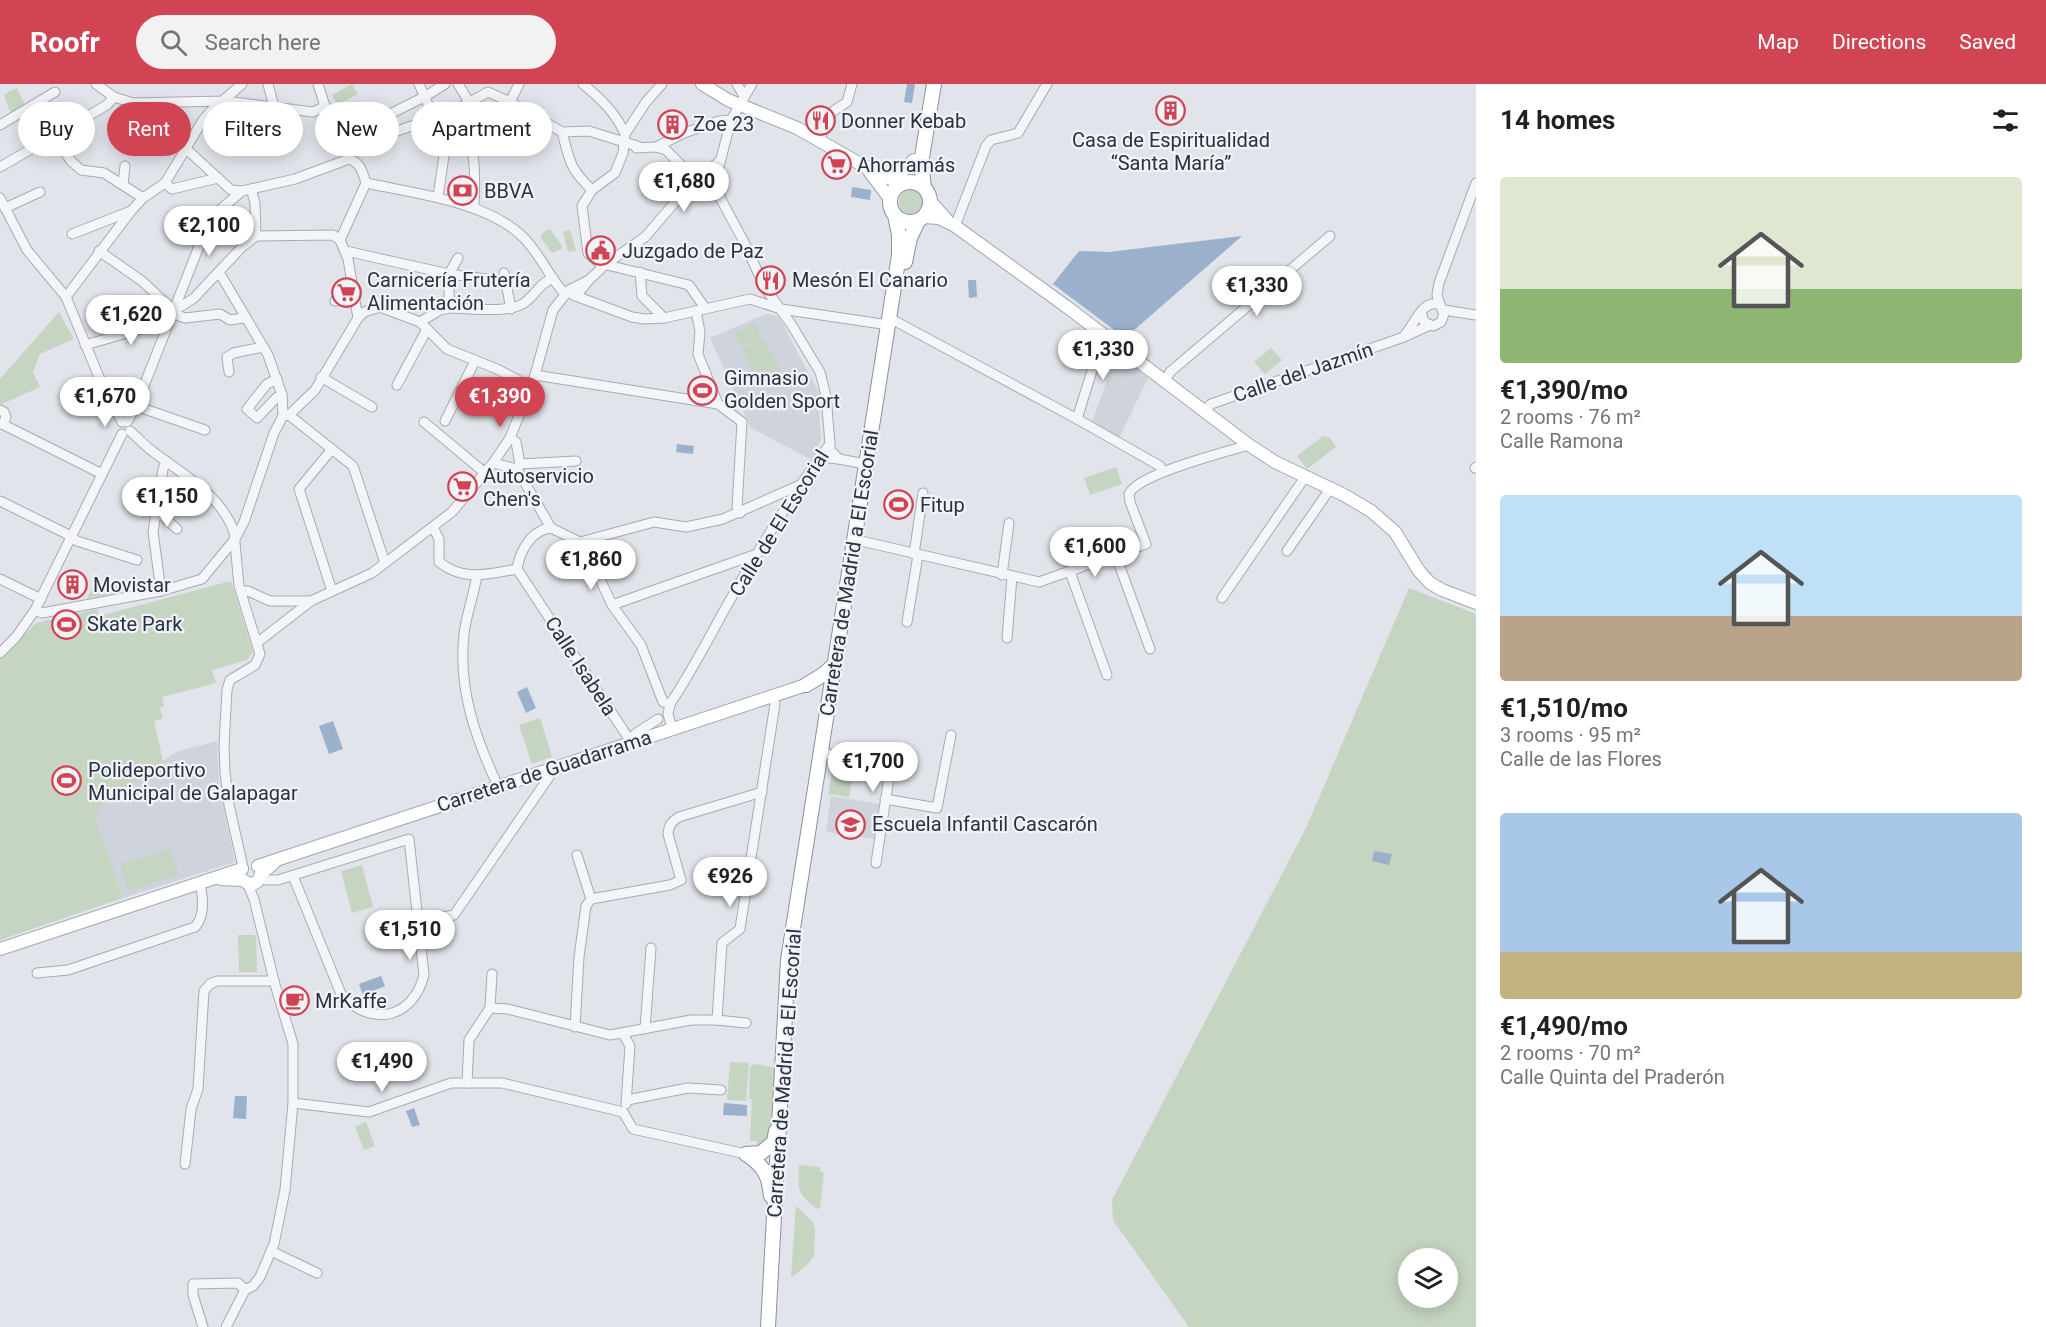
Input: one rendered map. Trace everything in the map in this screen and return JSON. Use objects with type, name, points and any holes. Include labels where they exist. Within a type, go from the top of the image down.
[{"type":"highway","points":[[904,183],[918,183],[928,193],[930,207],[921,219],[905,221],[895,215],[890,199],[894,190],[904,183],[914,160],[927,84]]},
{"type":"highway","points":[[924,187],[921,163],[934,84]]},
{"type":"highway","name":"Carretera de Madrid a El Escorial","points":[[776,1327],[796,964],[861,541],[891,321],[899,255],[895,215]]},
{"type":"highway","name":"Carretera de Madrid a El Escorial","points":[[768,1327],[788,960],[866,464],[891,321],[907,251],[921,219]]},
{"type":"highway","points":[[806,685],[834,665]]},
{"type":"highway","points":[[806,685],[822,687],[830,695]]},
{"type":"highway","points":[[746,1154],[761,1153],[774,1142],[781,1100]]},
{"type":"highway","points":[[746,1154],[761,1164],[770,1183],[774,1238]]},
{"type":"main road","points":[[702,84],[716,94],[741,100],[797,128],[864,166],[904,183]]},
{"type":"main road","points":[[886,176],[903,171],[914,160]]},
{"type":"main road","points":[[864,166],[890,199]]},
{"type":"main road","points":[[930,201],[952,225]]},
{"type":"main road","points":[[921,219],[939,218],[952,225],[1249,445],[1275,462],[1362,506],[1395,532],[1419,571],[1430,584],[1476,603]]},
{"type":"main road","name":"Carretera de Guadarrama","points":[[0,949],[214,879],[251,874],[281,858],[631,742],[664,726],[806,685]]},
{"type":"street","points":[[96,84],[114,97],[130,102]]},
{"type":"street","points":[[191,142],[210,112],[229,101],[242,84]]},
{"type":"street","points":[[268,84],[273,102]]},
{"type":"street","points":[[318,84],[324,102]]},
{"type":"street","points":[[419,84],[428,102]]},
{"type":"street","points":[[399,110],[445,84]]},
{"type":"street","points":[[458,84],[465,102]]},
{"type":"street","points":[[481,84],[490,93],[510,102],[519,84]]},
{"type":"street","points":[[583,84],[600,97],[621,125],[625,138]]},
{"type":"street","points":[[576,296],[591,277],[582,211],[586,201],[592,190],[615,173],[623,153],[625,138],[641,111],[662,84]]},
{"type":"street","points":[[737,84],[741,100]]},
{"type":"street","points":[[258,642],[312,601],[352,584],[385,563],[452,512],[493,463],[510,438],[535,375],[553,310],[565,294],[645,237],[695,179],[700,178],[720,161],[731,120],[752,84]]},
{"type":"street","points":[[819,140],[832,112],[848,102],[852,84]]},
{"type":"street","points":[[952,225],[986,146],[991,140],[1018,133],[1047,84]]},
{"type":"street","points":[[0,125],[55,92]]},
{"type":"street","points":[[470,102],[490,93]]},
{"type":"street","points":[[95,112],[107,105],[114,97]]},
{"type":"street","points":[[181,102],[236,102]]},
{"type":"street","points":[[632,104],[641,111]]},
{"type":"street","points":[[656,147],[684,133],[720,121],[731,120]]},
{"type":"street","points":[[552,126],[562,132],[589,130],[625,138],[640,147]]},
{"type":"street","points":[[562,132],[570,163],[576,174],[592,190]]},
{"type":"street","points":[[623,153],[640,147],[656,147],[666,150],[695,179]]},
{"type":"street","points":[[191,153],[231,190],[247,190],[295,180],[349,156],[361,166],[366,183],[340,240]]},
{"type":"street","points":[[0,167],[19,156]]},
{"type":"street","points":[[68,156],[81,170],[104,173],[143,198]]},
{"type":"street","points":[[66,297],[131,211],[143,198],[165,183],[182,156]]},
{"type":"street","points":[[438,197],[444,156]]},
{"type":"street","points":[[473,156],[474,208]]},
{"type":"street","name":"Calle de El Escorial","points":[[664,726],[667,703],[694,667],[757,554],[800,485],[830,444],[826,396],[820,372],[765,288],[714,186],[720,161]]},
{"type":"street","points":[[123,184],[125,166]]},
{"type":"street","points":[[165,183],[172,189],[218,178]]},
{"type":"street","points":[[366,183],[438,197],[474,208],[526,239],[565,294],[632,317],[664,318],[759,298],[765,288]]},
{"type":"street","points":[[1404,337],[1439,283],[1476,183]]},
{"type":"street","points":[[247,190],[255,203],[256,236]]},
{"type":"street","points":[[0,653],[21,631],[41,600],[136,406],[207,226],[213,217],[247,190]]},
{"type":"street","points":[[5,208],[40,192]]},
{"type":"street","points":[[0,198],[27,250],[66,297],[125,427],[150,450],[195,481],[231,524],[235,539],[240,591],[258,642],[260,654],[256,663],[232,678],[227,690],[224,746],[226,791],[240,850],[251,874],[254,899],[274,981],[293,1044],[293,1103],[285,1190],[271,1251],[260,1277],[253,1286],[245,1290],[226,1327]]},
{"type":"street","points":[[72,234],[131,211]]},
{"type":"street","points":[[86,345],[171,314],[194,298],[242,247],[256,236],[333,235],[340,240],[346,251],[358,318]]},
{"type":"street","points":[[1165,381],[1170,372],[1330,236]]},
{"type":"street","points":[[99,251],[142,281],[171,314],[185,318],[220,314],[230,320],[244,318]]},
{"type":"street","points":[[346,251],[487,279]]},
{"type":"street","points":[[588,253],[593,259],[606,264],[689,285],[700,309],[698,354],[718,404]]},
{"type":"street","points":[[449,308],[449,273],[458,258]]},
{"type":"street","points":[[219,272],[263,347],[277,379],[286,416],[353,466],[385,563]]},
{"type":"street","points":[[640,272],[642,296],[664,318]]},
{"type":"street","points":[[504,273],[511,309]]},
{"type":"street","points":[[397,385],[424,326],[440,310],[518,308],[529,300],[544,282],[553,278]]},
{"type":"street","points":[[1439,283],[1437,295],[1444,314],[1441,322]]},
{"type":"street","points":[[335,301],[354,297]]},
{"type":"street","points":[[750,299],[778,305],[874,316],[891,321],[1077,418],[1160,466],[1163,472]]},
{"type":"street","points":[[1433,302],[1442,307],[1473,315],[1430,326],[1422,319],[1424,308],[1433,302]]},
{"type":"street","points":[[35,610],[42,613],[161,591],[202,579],[235,539],[254,496],[274,433],[286,416],[315,390],[358,318],[364,312],[380,307],[424,326],[447,349],[518,380],[528,392]]},
{"type":"street","name":"Calle del Jazmín","points":[[1206,411],[1211,404],[1430,326]]},
{"type":"street","points":[[1077,418],[1103,335]]},
{"type":"street","points":[[229,372],[227,357],[234,353],[263,347]]},
{"type":"street","points":[[445,421],[475,361]]},
{"type":"street","points":[[535,375],[718,404],[742,422],[737,507],[740,513]]},
{"type":"street","points":[[321,377],[372,407]]},
{"type":"street","points":[[277,379],[267,384],[247,409],[257,418],[276,398],[283,398],[298,406]]},
{"type":"street","points":[[136,406],[205,430]]},
{"type":"street","points":[[0,410],[6,414],[6,420],[1,424],[102,474]]},
{"type":"street","points":[[424,422],[485,473]]},
{"type":"street","points":[[510,438],[516,442],[519,466],[551,528],[580,542],[588,553],[612,605],[640,645],[667,703],[668,714],[664,726]]},
{"type":"street","points":[[830,444],[830,450],[839,459]]},
{"type":"street","points":[[861,541],[1039,582],[1146,544],[1130,502],[1129,494],[1137,484],[1163,472],[1249,445]]},
{"type":"street","points":[[332,449],[299,489],[332,591]]},
{"type":"street","points":[[820,458],[866,464]]},
{"type":"street","points":[[161,591],[153,532],[166,461]]},
{"type":"street","points":[[493,463],[519,466],[576,461]]},
{"type":"street","points":[[1222,598],[1305,477]]},
{"type":"street","points":[[580,542],[654,522],[686,527],[723,519],[800,485]]},
{"type":"street","points":[[1287,551],[1330,489]]},
{"type":"street","points":[[907,622],[923,493]]},
{"type":"street","points":[[0,501],[77,541],[137,560]]},
{"type":"street","points":[[156,510],[177,529]]},
{"type":"street","points":[[1007,638],[1009,523]]},
{"type":"street","points":[[434,527],[439,539],[439,562],[450,570],[477,576],[517,569],[519,556],[533,535],[551,528]]},
{"type":"street","points":[[612,605],[757,554]]},
{"type":"street","points":[[1116,556],[1150,649]]},
{"type":"street","name":"Calle Isabela","points":[[517,569],[631,742]]},
{"type":"street","points":[[1070,572],[1107,675]]},
{"type":"street","points":[[477,576],[464,633],[463,681],[478,742],[498,786]]},
{"type":"street","points":[[0,579],[41,600]]},
{"type":"street","points":[[240,591],[248,591],[270,601],[312,601]]},
{"type":"street","points":[[717,1020],[722,943],[740,929],[775,704],[773,695]]},
{"type":"street","points":[[885,800],[937,808],[951,735]]},
{"type":"street","points":[[827,754],[891,764],[876,863]]},
{"type":"street","points":[[430,919],[454,915],[549,777],[547,770]]},
{"type":"street","points":[[575,1027],[579,957],[586,906],[591,899],[669,885],[681,880],[668,834],[672,821],[762,792]]},
{"type":"street","points":[[251,874],[269,881],[293,876],[409,839],[424,975],[421,988],[413,1000],[402,1009],[390,1014],[369,1014],[350,1005],[341,994],[293,876]]},
{"type":"street","points":[[578,855],[591,899]]},
{"type":"street","points":[[37,973],[68,970],[195,927],[200,920],[203,900],[200,884]]},
{"type":"street","points":[[645,1029],[651,948]]},
{"type":"street","points":[[467,1083],[469,1040],[490,1008],[492,974]]},
{"type":"street","points":[[185,1164],[191,1109],[198,1089],[204,992],[210,984],[217,981],[274,981]]},
{"type":"street","points":[[490,1008],[508,1009],[610,1035],[691,1020],[746,1023]]},
{"type":"street","points":[[623,1034],[630,1046],[627,1100],[623,1112]]},
{"type":"street","points":[[293,1103],[369,1112],[451,1083],[502,1083],[623,1112],[633,1129],[746,1154]]},
{"type":"street","points":[[627,1100],[688,1088],[721,1090]]},
{"type":"street","points":[[271,1251],[317,1273]]},
{"type":"street","points":[[203,1327],[200,1310],[193,1295],[193,1284],[238,1283],[245,1290]]},
{"type":"shaded area","points":[[766,314],[777,316],[780,319],[821,397],[818,398],[821,439],[812,460],[751,428],[710,338]]},
{"type":"shaded area","points":[[1117,354],[1148,378],[1119,438],[1092,422]]},
{"type":"shaded area","points":[[217,741],[219,787],[235,862],[123,898],[95,818],[105,802],[176,752]]},
{"type":"shaded area","name":"Escuela Infantil Cascarón","points":[[831,796],[879,804],[874,839],[826,832]]},
{"type":"green space","points":[[352,84],[358,94],[343,102],[336,102],[332,95]]},
{"type":"green space","points":[[17,88],[24,102],[18,102],[18,110],[13,114],[9,110],[4,94]]},
{"type":"green space","points":[[906,190],[916,190],[923,197],[923,207],[916,214],[906,214],[899,207],[899,197]]},
{"type":"green space","points":[[548,229],[551,230],[562,249],[552,253],[541,238],[541,235]]},
{"type":"green space","points":[[570,230],[576,251],[568,252],[563,232]]},
{"type":"green space","points":[[59,312],[74,339],[40,354],[33,372],[40,387],[0,405],[0,379]]},
{"type":"green space","points":[[754,323],[762,337],[742,347],[734,334]]},
{"type":"green space","points":[[763,338],[783,375],[762,387],[742,350]]},
{"type":"green space","points":[[1271,348],[1282,360],[1265,374],[1254,362]]},
{"type":"green space","points":[[1323,436],[1329,437],[1336,447],[1307,469],[1297,456]]},
{"type":"green space","points":[[1116,467],[1122,484],[1090,495],[1084,478]]},
{"type":"green space","points":[[96,581],[120,584],[121,593],[87,598]]},
{"type":"green space","name":"Polideportivo Municipal de Galapagar","points":[[231,581],[253,652],[247,660],[212,670],[216,683],[162,697],[164,706],[160,708],[163,718],[154,721],[163,761],[105,802],[95,818],[123,898],[0,940],[0,659],[36,623],[97,609],[99,616]]},
{"type":"green space","points":[[1409,588],[1476,614],[1476,1327],[1189,1327],[1113,1220],[1112,1200],[1306,828]]},
{"type":"green space","points":[[540,718],[552,757],[532,764],[519,725]]},
{"type":"green space","points":[[834,762],[854,767],[849,797],[828,794]]},
{"type":"green space","points":[[171,849],[179,875],[128,891],[120,865]]},
{"type":"green space","points":[[362,865],[373,907],[352,913],[341,871]]},
{"type":"green space","points":[[238,935],[256,935],[257,972],[239,972]]},
{"type":"green space","points":[[730,1062],[749,1063],[746,1101],[727,1100]]},
{"type":"green space","points":[[753,1064],[777,1068],[770,1137],[757,1149],[757,1141],[750,1141],[752,1099],[749,1099],[750,1067]]},
{"type":"green space","points":[[366,1122],[375,1146],[364,1150],[355,1127]]},
{"type":"green space","points":[[799,1165],[820,1167],[820,1171],[824,1173],[820,1208],[817,1209],[810,1204],[800,1191]]},
{"type":"green space","points":[[796,1206],[813,1222],[814,1256],[807,1265],[791,1277]]},
{"type":"water","points":[[907,84],[915,84],[912,103],[904,102]]},
{"type":"water","points":[[852,187],[871,190],[870,200],[851,197]]},
{"type":"water","points":[[1242,236],[1125,338],[1053,284],[1079,251],[1109,252]]},
{"type":"water","points":[[968,280],[976,280],[977,297],[969,298]]},
{"type":"water","points":[[677,444],[694,446],[693,454],[676,452]]},
{"type":"water","points":[[527,687],[536,708],[526,713],[517,692]]},
{"type":"water","points":[[333,721],[343,749],[329,754],[319,726]]},
{"type":"water","points":[[1374,851],[1392,854],[1389,865],[1372,861]]},
{"type":"water","points":[[381,976],[385,986],[363,995],[359,984]]},
{"type":"water","points":[[235,1096],[247,1096],[246,1119],[233,1118]]},
{"type":"water","points":[[724,1103],[747,1105],[747,1116],[723,1115]]},
{"type":"water","points":[[414,1108],[420,1125],[412,1127],[406,1111]]},
{"type":"place","name":"Casa de Espiritualidad “Santa María”","points":[[1171,110]]},
{"type":"place","name":"Donner Kebab","points":[[820,121]]},
{"type":"place","name":"Zoe 23","points":[[672,124]]},
{"type":"place","name":"Ahorramás","points":[[836,165]]},
{"type":"place","name":"BBVA","points":[[463,191]]},
{"type":"place","name":"Juzgado de Paz","points":[[601,251]]},
{"type":"place","name":"Mesón El Canario","points":[[771,280]]},
{"type":"place","name":"Carnicería Frutería Alimentación","points":[[346,292]]},
{"type":"place","name":"Gimnasio Golden Sport","points":[[703,390]]},
{"type":"place","name":"Autoservicio Chen's","points":[[462,487]]},
{"type":"place","name":"Fitup","points":[[899,505]]},
{"type":"place","name":"Movistar","points":[[72,585]]},
{"type":"place","name":"Skate Park","points":[[66,624]]},
{"type":"place","name":"Polideportivo Municipal de Galapagar","points":[[67,781]]},
{"type":"place","name":"Escuela Infantil Cascarón","points":[[851,824]]},
{"type":"place","name":"MrKaffe","points":[[294,1001]]}]
